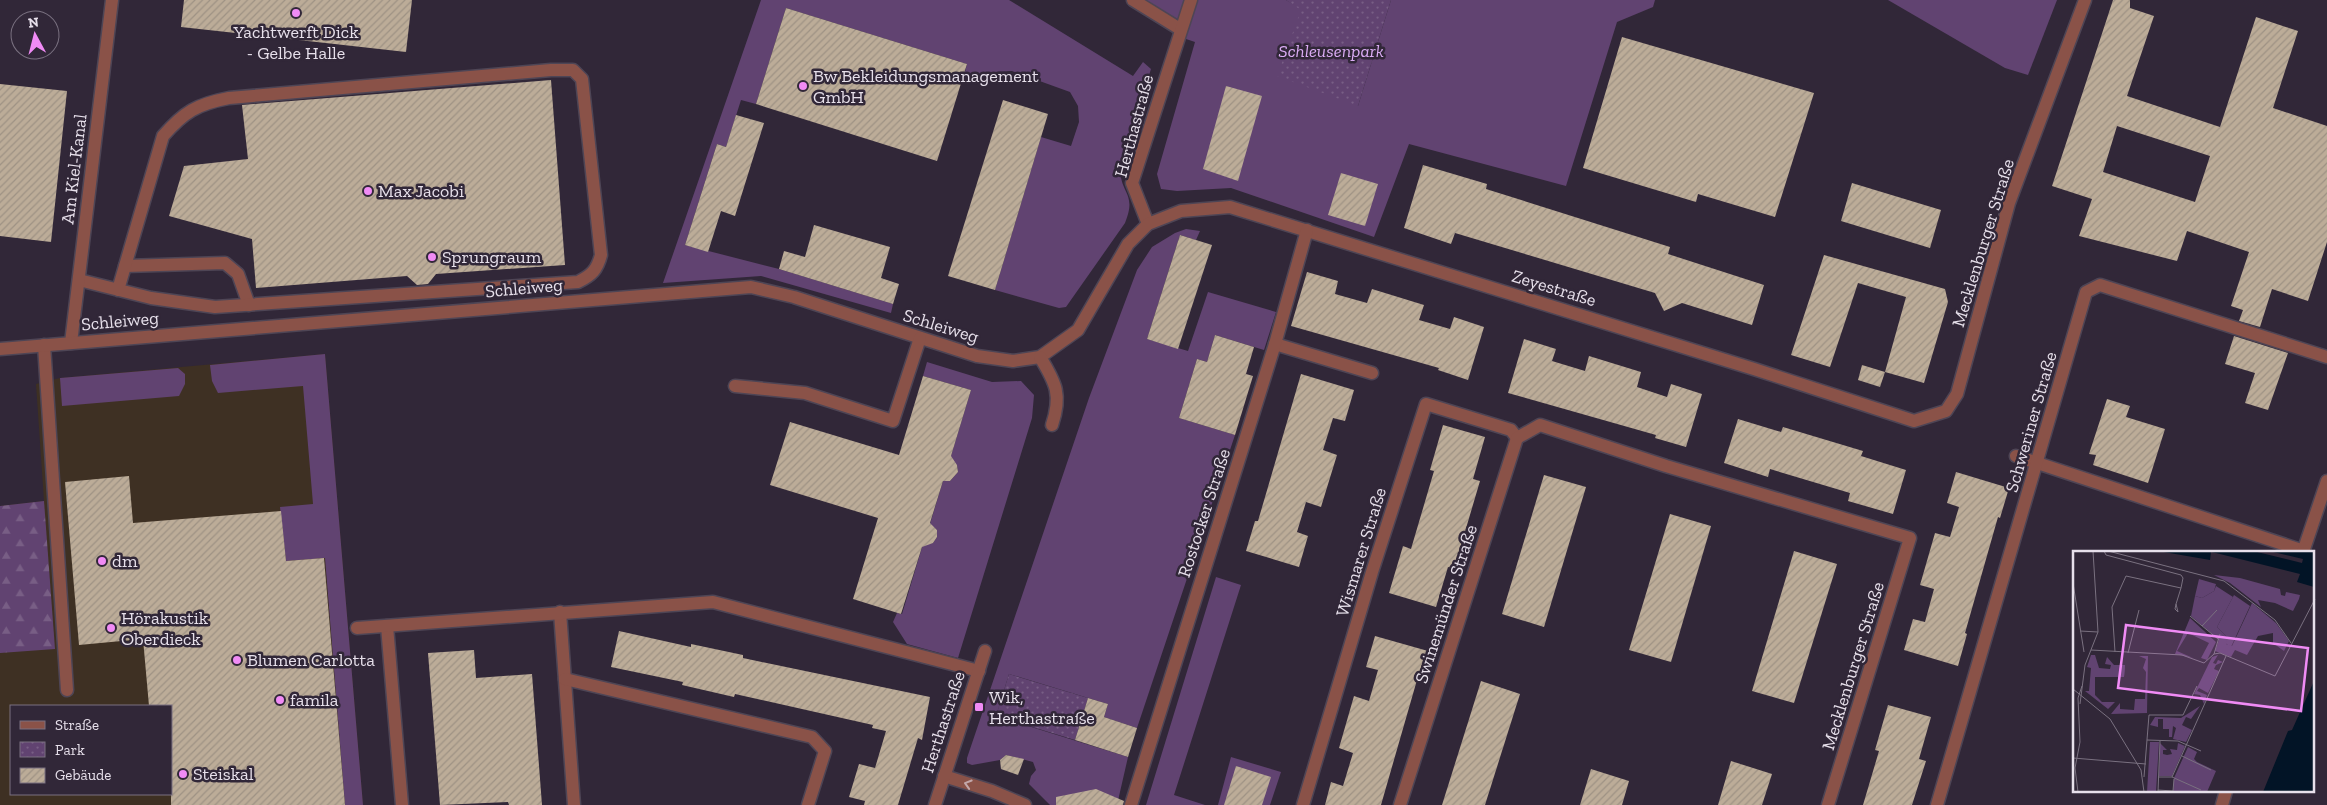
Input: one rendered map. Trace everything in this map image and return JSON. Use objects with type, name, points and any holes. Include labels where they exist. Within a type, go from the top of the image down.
[{"type":"street","name":"Am Kiel-Kanal","points":[[71,343],[112,0]]},
{"type":"street","points":[[1133,0],[1180,29]]},
{"type":"street","name":"Herthastraße","points":[[1148,224],[1132,184],[1180,29],[1191,0]]},
{"type":"street","name":"Mecklenburger Straße","points":[[1946,411],[1957,394],[2009,203],[2085,0]]},
{"type":"street","points":[[79,280],[118,290],[151,298],[215,307],[578,282],[598,269],[601,255],[582,80],[573,70],[551,70],[229,98],[204,103],[180,117],[163,136],[118,290]]},
{"type":"street","name":"Zeyestraße","points":[[1148,224],[1181,211],[1230,207],[1754,369],[1914,421],[1946,411]]},
{"type":"street","points":[[1052,425],[1057,408],[1055,381],[1040,357],[1078,330],[1128,244],[1148,224]]},
{"type":"street","name":"Rostocker Straße","points":[[1131,805],[1275,344],[1307,230]]},
{"type":"street","points":[[125,266],[225,263],[238,274],[249,305]]},
{"type":"street","name":"Schweriner Straße","points":[[1937,805],[2038,463],[2086,292],[2100,285],[2327,357]]},
{"type":"street","name":"Schleiweg","points":[[0,349],[751,287],[794,297],[977,356],[1013,362],[1040,357]]},
{"type":"street","points":[[735,386],[805,393],[893,421],[920,338]]},
{"type":"street","points":[[1275,344],[1372,374]]},
{"type":"street","points":[[44,345],[66,690]]},
{"type":"street","name":"Wismarer Straße","points":[[1303,805],[1372,572],[1426,404],[1511,430],[1517,438]]},
{"type":"street","name":"Mecklenburger Straße","points":[[1517,438],[1540,425],[1666,466],[1910,538],[1828,805]]},
{"type":"street","name":"Swinemünder Straße","points":[[1400,805],[1517,438]]},
{"type":"street","points":[[2016,456],[2301,551]]},
{"type":"street","points":[[2304,551],[2327,481]]},
{"type":"street","points":[[357,628],[713,602],[978,672]]},
{"type":"street","points":[[560,612],[574,805]]},
{"type":"street","points":[[387,626],[402,805]]},
{"type":"street","name":"Herthastraße","points":[[935,805],[985,651]]},
{"type":"street","points":[[565,679],[812,737],[825,751],[808,805]]},
{"type":"street","points":[[944,776],[992,791],[1025,805]]},
{"type":"street","points":[[2222,805],[2226,792]]},
{"type":"shaded area","points":[[325,354],[363,805],[0,805],[0,506],[44,501],[36,384],[60,378]]},
{"type":"green space","points":[[761,0],[1009,0],[1133,76],[1143,62],[1151,69],[1120,169],[1121,178],[1129,200],[1125,223],[1066,307],[1059,308],[995,290],[1041,137],[1071,146],[1079,122],[1078,106],[1070,92],[1012,71],[994,72],[980,80],[965,72],[967,64],[786,8],[756,104],[741,100],[726,147],[717,144],[685,245],[779,269],[893,304],[891,313],[761,276],[663,283]]},
{"type":"green space","points":[[1133,0],[1286,0],[1302,9],[1358,106],[1391,0],[1655,0],[1653,7],[1617,22],[1566,186],[1409,144],[1374,237],[1231,188],[1177,191],[1161,189],[1157,174],[1195,42],[1177,36],[1180,29]]},
{"type":"green space","name":"Schleusenpark","points":[[1286,0],[1391,0],[1358,106],[1277,76],[1301,10]]},
{"type":"green space","points":[[1888,0],[2057,0],[2028,75],[2005,68]]},
{"type":"green space","points":[[1186,229],[1200,231],[1196,240],[1180,235],[1147,339],[1188,351],[1208,292],[1276,312],[1264,350],[1215,335],[1207,362],[1197,359],[1179,418],[1235,435],[1137,728],[1104,717],[1108,704],[1009,674],[996,716],[1128,757],[1117,805],[1050,805],[1029,784],[1031,776],[1036,770],[1033,762],[1006,755],[1000,760],[972,765],[967,763],[967,758],[1089,398],[1137,270],[1152,247],[1175,233]]},
{"type":"green space","points":[[325,354],[363,805],[345,805],[325,558],[286,561],[280,507],[313,504],[303,386],[218,393],[212,381],[210,365]]},
{"type":"green space","points":[[927,362],[992,382],[1021,381],[1034,395],[1032,418],[958,658],[907,644],[893,622],[897,613],[902,614],[923,544],[933,543],[937,537],[937,530],[930,524],[943,481],[950,481],[958,472],[957,465],[950,459],[971,390],[923,376]]},
{"type":"green space","points":[[178,368],[185,374],[185,384],[179,396],[62,406],[60,378]]},
{"type":"green space","points":[[44,501],[55,649],[0,653],[0,506]]},
{"type":"green space","points":[[1216,577],[1241,585],[1174,795],[1205,805],[1146,805]]},
{"type":"green space","points":[[1009,674],[1088,698],[1075,740],[996,716]]},
{"type":"green space","points":[[1231,757],[1281,772],[1270,805],[1218,805]]},
{"type":"building","name":"Yachtwerft Dick - Gelbe Halle","points":[[184,0],[412,0],[406,52],[181,27]]},
{"type":"building","points":[[2113,0],[2130,0],[2130,8],[2154,16],[2127,96],[2220,127],[2256,17],[2298,31],[2273,108],[2327,126],[2327,242],[2308,301],[2272,289],[2260,327],[2239,321],[2243,310],[2231,306],[2249,252],[2187,231],[2177,261],[2079,236],[2092,199],[2052,186]],"holes":[[[2117,126],[2210,156],[2195,202],[2103,172]]]},
{"type":"building","points":[[786,8],[967,64],[937,161],[756,104]]},
{"type":"building","points":[[1622,37],[1814,93],[1775,217],[1698,194],[1696,202],[1583,168]]},
{"type":"building","name":"Max Jacobi","points":[[551,80],[565,265],[436,274],[428,284],[417,285],[407,276],[256,288],[252,239],[169,216],[184,166],[248,159],[242,105]]},
{"type":"building","points":[[0,84],[67,91],[51,242],[0,236]]},
{"type":"building","points":[[1226,86],[1262,96],[1238,181],[1203,169]]},
{"type":"building","points":[[1003,100],[1048,114],[995,290],[948,276]]},
{"type":"building","points":[[736,115],[764,123],[735,216],[721,211],[708,252],[685,245],[717,144],[726,147]]},
{"type":"building","points":[[1423,165],[1487,184],[1486,189],[1670,247],[1668,254],[1764,285],[1752,325],[1682,303],[1664,311],[1655,293],[1455,233],[1451,244],[1404,228]]},
{"type":"building","points":[[1341,173],[1378,184],[1365,226],[1328,215]]},
{"type":"building","points":[[1852,183],[1941,210],[1930,248],[1841,221]]},
{"type":"building","points":[[814,225],[890,247],[881,278],[899,284],[893,304],[779,269],[784,251],[805,257]]},
{"type":"building","points":[[1180,235],[1212,245],[1178,349],[1147,339]]},
{"type":"building","points":[[1824,255],[1945,289],[1948,302],[1924,383],[1885,372],[1906,297],[1858,283],[1830,367],[1791,355]]},
{"type":"building","points":[[1307,272],[1338,281],[1335,294],[1367,303],[1372,289],[1424,305],[1419,320],[1450,329],[1454,317],[1484,327],[1468,380],[1438,370],[1439,368],[1291,326]]},
{"type":"building","points":[[1215,335],[1254,347],[1246,374],[1253,376],[1235,435],[1179,418],[1197,359],[1207,362]]},
{"type":"building","points":[[2234,336],[2288,353],[2268,410],[2245,403],[2255,373],[2225,364]]},
{"type":"building","points":[[1524,339],[1556,349],[1552,361],[1585,371],[1589,356],[1641,372],[1637,387],[1667,397],[1671,384],[1702,394],[1686,447],[1655,438],[1656,435],[1508,393]]},
{"type":"building","points":[[1862,365],[1885,372],[1880,387],[1858,380]]},
{"type":"building","points":[[1301,374],[1354,390],[1345,421],[1333,418],[1323,450],[1337,455],[1321,507],[1306,502],[1297,532],[1308,536],[1299,567],[1246,551],[1255,521],[1258,521]]},
{"type":"building","points":[[923,376],[971,390],[951,456],[957,465],[958,472],[950,481],[943,481],[930,523],[937,530],[937,537],[933,543],[922,547],[901,614],[853,599],[878,518],[770,485],[790,422],[899,455]]},
{"type":"building","points":[[2107,399],[2130,406],[2126,417],[2165,429],[2148,483],[2093,465],[2096,455],[2089,454]]},
{"type":"building","points":[[1738,419],[1781,432],[1783,427],[1863,451],[1861,456],[1906,470],[1893,514],[1848,501],[1850,493],[1770,469],[1768,477],[1724,463]]},
{"type":"building","points":[[1443,425],[1485,437],[1473,479],[1480,481],[1454,569],[1448,567],[1436,607],[1389,593],[1403,546],[1411,549],[1434,471],[1430,470]]},
{"type":"building","points":[[1956,472],[2009,488],[2000,518],[1998,517],[1965,633],[1967,634],[1958,666],[1904,650],[1913,619],[1925,622],[1934,589],[1920,585],[1935,533],[1950,537],[1959,507],[1947,503]]},
{"type":"building","points":[[1544,475],[1586,487],[1544,627],[1502,614]]},
{"type":"building","points":[[129,476],[133,523],[281,511],[286,561],[324,558],[345,805],[171,805],[172,705],[149,705],[143,639],[79,645],[65,482]]},
{"type":"building","points":[[1670,514],[1711,526],[1671,662],[1629,650]]},
{"type":"building","points":[[1794,551],[1837,564],[1794,703],[1752,691]]},
{"type":"building","points":[[619,631],[691,647],[691,644],[743,655],[743,658],[930,697],[922,740],[918,738],[898,805],[864,805],[865,801],[849,797],[859,764],[875,768],[886,731],[872,728],[873,725],[735,694],[734,697],[682,685],[683,682],[611,667]]},
{"type":"building","points":[[1375,636],[1428,651],[1419,681],[1417,680],[1381,805],[1325,805],[1331,782],[1343,786],[1353,753],[1339,748],[1354,696],[1369,701],[1378,670],[1366,667]]},
{"type":"building","points":[[474,650],[476,678],[532,674],[542,805],[509,805],[508,802],[440,805],[428,653]]},
{"type":"building","points":[[1481,681],[1520,694],[1485,805],[1442,805]]},
{"type":"building","points":[[1088,698],[1108,704],[1104,717],[1137,728],[1128,757],[1075,740]]},
{"type":"building","points":[[1888,705],[1931,717],[1919,759],[1926,761],[1912,805],[1863,805],[1879,751],[1875,750]]},
{"type":"building","points":[[1006,755],[1024,759],[1018,775],[1001,769],[1000,760]]},
{"type":"building","points":[[1731,761],[1772,774],[1762,805],[1718,805]]},
{"type":"building","points":[[1236,766],[1271,777],[1262,805],[1224,805]]},
{"type":"building","points":[[1591,769],[1629,781],[1622,805],[1580,805]]},
{"type":"building","points":[[1096,789],[1124,801],[1123,805],[1056,805],[1056,797]]},
{"type":"place","name":"Yachtwerft Dick - Gelbe Halle","points":[[296,13]]},
{"type":"place","name":"Bw Bekleidungsmanagement GmbH","points":[[803,86]]},
{"type":"place","name":"Max Jacobi","points":[[368,191]]},
{"type":"place","name":"Sprungraum","points":[[432,257]]},
{"type":"place","name":"dm","points":[[102,561]]},
{"type":"place","name":"Hörakustik Oberdieck","points":[[111,628]]},
{"type":"place","name":"Blumen Carlotta","points":[[237,660]]},
{"type":"place","name":"famila","points":[[280,700]]},
{"type":"place","name":"Wik, Herthastraße","points":[[979,707]]},
{"type":"place","name":"Steiskal","points":[[183,774]]}]
